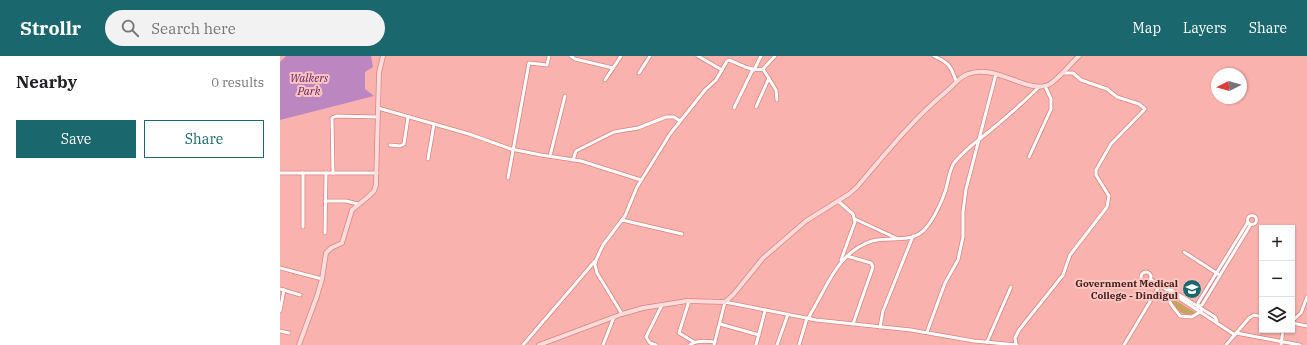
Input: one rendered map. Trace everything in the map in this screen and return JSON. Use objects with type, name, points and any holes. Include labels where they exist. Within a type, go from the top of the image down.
[{"type":"street","points":[[299,345],[322,279],[326,253],[330,248],[342,243],[349,216],[358,204],[374,191],[377,173],[379,73],[383,56]]},
{"type":"street","points":[[508,178],[529,63],[547,65],[549,56]]},
{"type":"street","points":[[572,56],[575,59],[612,68]]},
{"type":"street","points":[[605,80],[621,56]]},
{"type":"street","points":[[639,73],[650,56]]},
{"type":"street","points":[[698,56],[722,70]]},
{"type":"street","points":[[523,345],[596,260],[603,246],[622,220],[641,180],[680,121],[716,80],[731,56]]},
{"type":"street","points":[[734,108],[761,56]]},
{"type":"street","points":[[729,60],[753,70],[763,69],[775,56]]},
{"type":"street","points":[[934,56],[947,62],[952,69],[956,81]]},
{"type":"street","points":[[689,301],[679,333],[694,342],[715,344],[725,302],[733,295],[763,258],[806,221],[857,187],[910,125],[956,81],[968,73],[984,71],[1031,85],[1043,86],[1050,84],[1079,56]]},
{"type":"street","points":[[763,69],[770,78],[776,90],[777,100]]},
{"type":"street","points":[[539,345],[622,314],[663,304],[689,301],[725,302],[809,319],[926,332],[1016,345],[1015,338],[1019,330],[1063,275],[1070,255],[1107,207],[1109,196],[1096,175],[1096,170],[1103,156],[1126,127],[1145,109],[1138,104],[1117,97],[1107,89],[1081,80],[1073,73],[1061,73]]},
{"type":"street","points":[[926,332],[945,283],[958,260],[963,237],[964,200],[978,139],[990,103],[996,74]]},
{"type":"street","points":[[756,107],[770,78]]},
{"type":"street","points":[[799,345],[811,313],[827,282],[841,262],[861,246],[873,240],[898,239],[917,235],[924,229],[945,193],[953,165],[978,139],[1043,86]]},
{"type":"street","points":[[1029,156],[1051,109],[1051,99],[1043,86]]},
{"type":"street","points":[[550,156],[565,96]]},
{"type":"street","points":[[378,108],[434,124],[514,150],[573,160],[641,180]]},
{"type":"street","points":[[333,173],[332,118],[336,116],[378,117]]},
{"type":"street","points":[[390,145],[400,146],[404,144],[408,116]]},
{"type":"street","points":[[573,160],[576,152],[614,132],[638,128],[666,117],[674,118],[680,121]]},
{"type":"street","points":[[428,159],[434,124]]},
{"type":"street","points":[[325,233],[326,172]]},
{"type":"street","points":[[280,173],[377,173]]},
{"type":"street","points":[[303,173],[303,227]]},
{"type":"street","points":[[325,201],[346,201],[358,204]]},
{"type":"street","points":[[838,201],[853,214],[855,219],[898,239]]},
{"type":"street","points":[[841,262],[855,219]]},
{"type":"street","points":[[622,220],[682,234]]},
{"type":"street","points":[[1196,311],[1198,303],[1250,223]]},
{"type":"street","points":[[880,327],[883,311],[912,236]]},
{"type":"street","points":[[1184,252],[1218,274]]},
{"type":"street","points":[[847,256],[871,263],[873,267],[853,324]]},
{"type":"street","points":[[596,260],[595,265],[597,274],[622,314]]},
{"type":"street","points":[[280,268],[322,279]]},
{"type":"street","points":[[1150,279],[1196,311],[1214,322],[1217,321]]},
{"type":"street","points":[[1124,345],[1160,285]]},
{"type":"street","points":[[987,342],[1011,287]]},
{"type":"street","points":[[1167,290],[1170,289],[1215,317],[1217,321],[1236,334],[1281,343],[1300,345]]},
{"type":"street","points":[[280,311],[282,290],[300,295]]},
{"type":"street","points":[[1167,290],[1170,303],[1180,316],[1188,317],[1200,313],[1202,309]]},
{"type":"street","points":[[1295,319],[1301,313],[1307,297]]},
{"type":"street","points":[[656,345],[650,343],[646,337],[656,321],[663,304]]},
{"type":"street","points":[[756,345],[765,311]]},
{"type":"street","points":[[1301,313],[1307,314]]},
{"type":"street","points":[[777,345],[788,314]]},
{"type":"street","points":[[1226,345],[1249,318],[1254,315],[1259,316]]},
{"type":"street","points":[[603,345],[614,317]]},
{"type":"street","points":[[1295,323],[1307,326]]},
{"type":"street","points":[[720,324],[759,335]]},
{"type":"street","points":[[280,331],[288,333]]},
{"type":"street","points":[[1281,343],[1283,333]]},
{"type":"street","points":[[690,345],[694,342]]},
{"type":"shaded area","points":[[1170,297],[1196,313],[1191,315],[1183,314],[1177,309]]},
{"type":"water","name":"Walkers Park","points":[[286,56],[371,56],[373,67],[365,72],[365,89],[374,96],[280,120],[280,62]]},
{"type":"place","name":"Government Medical College - Dindigul","points":[[1192,289]]}]
